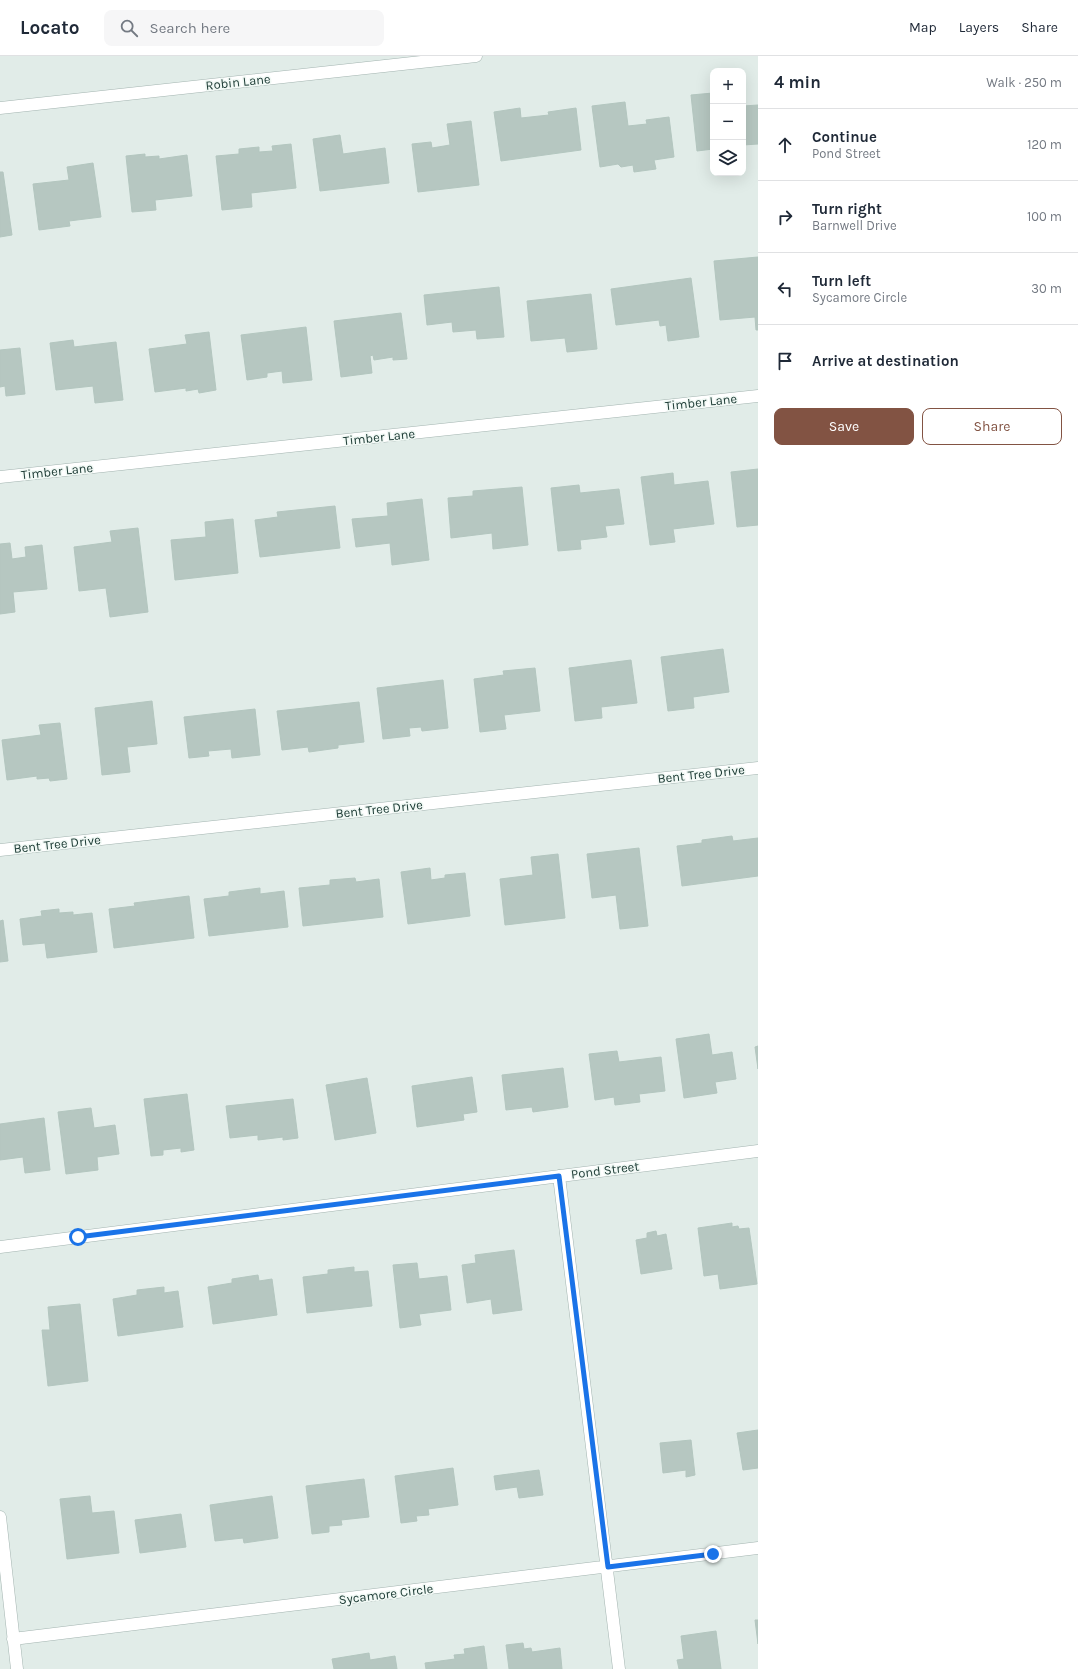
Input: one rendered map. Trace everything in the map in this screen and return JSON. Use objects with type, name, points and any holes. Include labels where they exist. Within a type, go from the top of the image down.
[{"type":"street","name":"Robin Lane","points":[[0,108],[476,56]]},
{"type":"street","name":"Timber Lane","points":[[0,477],[758,396]]},
{"type":"street","name":"Bent Tree Drive","points":[[0,850],[758,768]]},
{"type":"street","name":"Pond Street","points":[[0,1247],[758,1151]]},
{"type":"street","points":[[559,1176],[608,1567],[619,1669]]},
{"type":"street","points":[[0,1517],[17,1669]]},
{"type":"street","name":"Sycamore Circle","points":[[13,1639],[758,1548]]},
{"type":"building","points":[[710,93],[710,149],[697,151],[691,95]]},
{"type":"building","points":[[625,102],[628,126],[647,124],[646,120],[669,117],[674,157],[654,160],[656,169],[634,172],[633,165],[621,167],[618,164],[600,167],[592,106]]},
{"type":"building","points":[[758,105],[758,144],[746,145],[746,106]]},
{"type":"building","points":[[520,108],[521,118],[549,115],[548,112],[576,108],[581,150],[501,161],[494,112]]},
{"type":"building","points":[[471,121],[479,185],[418,192],[412,144],[431,142],[432,148],[450,145],[447,124]]},
{"type":"building","points":[[340,135],[343,154],[385,148],[389,183],[320,191],[313,139]]},
{"type":"building","points":[[291,144],[296,188],[251,193],[252,207],[222,210],[216,156],[239,154],[239,149],[259,147],[259,152],[273,151],[272,146]]},
{"type":"building","points":[[145,154],[145,157],[159,156],[159,159],[187,155],[192,196],[155,200],[156,210],[132,212],[126,156]]},
{"type":"building","points":[[93,163],[101,217],[69,221],[70,226],[39,230],[33,184],[69,180],[67,167]]},
{"type":"building","points":[[0,172],[3,172],[12,235],[0,237]]},
{"type":"building","points":[[758,257],[758,330],[756,330],[755,317],[720,320],[714,261]]},
{"type":"building","points":[[691,278],[699,337],[668,341],[666,325],[660,326],[659,320],[616,325],[611,289]]},
{"type":"building","points":[[499,287],[504,337],[477,339],[476,330],[453,332],[452,322],[427,325],[424,295]]},
{"type":"building","points":[[591,294],[597,349],[567,352],[565,338],[531,341],[527,301]]},
{"type":"building","points":[[401,313],[407,359],[393,360],[393,357],[374,360],[373,355],[370,356],[372,373],[341,377],[334,321]]},
{"type":"building","points":[[306,327],[312,380],[283,383],[282,371],[267,373],[267,377],[247,380],[241,335]]},
{"type":"building","points":[[209,332],[216,390],[199,393],[198,389],[186,391],[186,388],[155,392],[149,349],[187,344],[185,335]]},
{"type":"building","points":[[73,340],[74,347],[116,342],[123,400],[95,403],[93,386],[56,390],[50,343]]},
{"type":"building","points":[[20,348],[25,394],[6,396],[5,386],[0,387],[0,350]]},
{"type":"building","points":[[758,469],[758,525],[737,527],[731,472]]},
{"type":"building","points":[[673,473],[674,485],[708,481],[714,524],[673,529],[675,542],[650,545],[641,477]]},
{"type":"building","points":[[579,485],[580,493],[619,489],[624,524],[605,526],[607,537],[580,540],[581,549],[558,551],[551,488]]},
{"type":"building","points":[[522,487],[528,545],[493,549],[492,533],[451,538],[448,498],[473,496],[473,491]]},
{"type":"building","points":[[422,499],[429,560],[392,565],[390,543],[356,547],[352,519],[388,516],[387,503]]},
{"type":"building","points":[[335,506],[340,548],[260,557],[255,520],[278,517],[277,512]]},
{"type":"building","points":[[233,519],[238,573],[175,580],[171,540],[206,537],[205,522]]},
{"type":"building","points":[[138,528],[148,612],[110,617],[106,588],[79,591],[74,547],[112,542],[110,531]]},
{"type":"building","points":[[10,543],[12,559],[26,557],[25,547],[42,545],[47,589],[13,592],[15,612],[0,614],[0,544]]},
{"type":"building","points":[[723,649],[729,692],[693,697],[694,708],[668,711],[661,657]]},
{"type":"building","points":[[631,660],[637,703],[601,707],[602,718],[575,721],[569,668]]},
{"type":"building","points":[[535,668],[540,711],[504,715],[506,729],[480,732],[474,679],[504,675],[503,671]]},
{"type":"building","points":[[443,680],[448,728],[422,731],[421,727],[409,728],[410,736],[383,739],[377,688]]},
{"type":"building","points":[[152,701],[157,744],[127,747],[130,772],[102,775],[95,708]]},
{"type":"building","points":[[359,702],[364,742],[338,745],[338,748],[309,752],[308,747],[282,750],[277,711]]},
{"type":"building","points":[[255,709],[260,755],[232,758],[231,749],[208,751],[209,756],[189,758],[184,717]]},
{"type":"building","points":[[60,723],[67,779],[50,781],[49,778],[37,779],[37,776],[7,780],[2,740],[41,735],[39,725]]},
{"type":"building","points":[[732,836],[733,841],[758,838],[758,876],[682,886],[677,846],[702,843],[702,840]]},
{"type":"building","points":[[639,848],[648,926],[620,929],[616,895],[592,898],[587,854]]},
{"type":"building","points":[[558,854],[565,918],[505,925],[500,879],[533,875],[531,857]]},
{"type":"building","points":[[430,868],[431,880],[445,878],[445,875],[465,873],[470,916],[408,924],[401,872]]},
{"type":"building","points":[[355,878],[356,882],[379,879],[383,917],[303,926],[299,888],[330,885],[330,880]]},
{"type":"building","points":[[260,888],[260,894],[284,891],[288,927],[209,936],[204,899],[229,896],[229,892]]},
{"type":"building","points":[[189,896],[194,938],[114,948],[109,909],[135,906],[134,903]]},
{"type":"building","points":[[59,909],[59,913],[73,912],[73,915],[92,913],[97,952],[47,958],[45,943],[23,945],[20,919],[42,916],[41,911]]},
{"type":"building","points":[[3,920],[8,961],[0,962],[0,921]]},
{"type":"building","points":[[709,1034],[712,1055],[732,1052],[736,1079],[715,1082],[717,1093],[684,1098],[676,1039]]},
{"type":"building","points":[[758,1046],[758,1069],[755,1047]]},
{"type":"building","points":[[617,1051],[619,1062],[661,1057],[665,1091],[639,1094],[640,1102],[615,1105],[614,1097],[595,1100],[589,1054]]},
{"type":"building","points":[[563,1068],[568,1107],[533,1112],[532,1107],[506,1110],[502,1075]]},
{"type":"building","points":[[472,1077],[477,1112],[463,1114],[464,1120],[417,1127],[412,1086]]},
{"type":"building","points":[[367,1078],[376,1133],[335,1140],[326,1085]]},
{"type":"building","points":[[187,1094],[194,1150],[181,1152],[181,1148],[163,1150],[163,1155],[151,1156],[144,1099]]},
{"type":"building","points":[[293,1099],[298,1138],[283,1140],[283,1137],[258,1140],[258,1135],[230,1138],[226,1106]]},
{"type":"building","points":[[91,1108],[94,1128],[115,1125],[119,1154],[97,1157],[98,1170],[66,1174],[58,1112]]},
{"type":"building","points":[[44,1118],[50,1170],[25,1173],[23,1157],[0,1160],[0,1124]]},
{"type":"building","points":[[732,1223],[732,1227],[738,1226],[739,1229],[749,1228],[757,1284],[720,1289],[718,1274],[704,1276],[698,1228]]},
{"type":"building","points":[[656,1231],[657,1236],[666,1234],[672,1269],[641,1274],[636,1240],[647,1238],[647,1233]]},
{"type":"building","points":[[514,1250],[522,1310],[493,1314],[491,1299],[467,1303],[462,1265],[476,1263],[475,1255]]},
{"type":"building","points":[[417,1263],[419,1279],[447,1276],[451,1310],[419,1314],[421,1325],[400,1328],[393,1265]]},
{"type":"building","points":[[354,1267],[354,1272],[368,1271],[372,1306],[307,1313],[303,1277],[328,1274],[328,1270]]},
{"type":"building","points":[[258,1275],[259,1281],[272,1279],[277,1315],[213,1324],[208,1287],[232,1283],[232,1279]]},
{"type":"building","points":[[164,1287],[164,1293],[178,1291],[183,1327],[118,1336],[113,1299],[137,1295],[137,1290]]},
{"type":"building","points":[[80,1304],[88,1381],[48,1386],[42,1330],[50,1330],[48,1307]]},
{"type":"building","points":[[758,1430],[758,1468],[743,1470],[737,1433]]},
{"type":"building","points":[[691,1440],[695,1475],[686,1477],[686,1470],[663,1473],[660,1443]]},
{"type":"building","points":[[453,1468],[458,1505],[428,1509],[429,1515],[416,1516],[417,1521],[401,1523],[395,1476]]},
{"type":"building","points":[[539,1470],[543,1495],[519,1498],[517,1487],[496,1490],[494,1476]]},
{"type":"building","points":[[364,1479],[369,1517],[341,1520],[342,1525],[329,1526],[329,1532],[312,1534],[306,1486]]},
{"type":"building","points":[[90,1496],[92,1513],[114,1511],[119,1553],[67,1559],[60,1499]]},
{"type":"building","points":[[272,1496],[278,1538],[244,1543],[243,1538],[215,1541],[210,1505]]},
{"type":"building","points":[[181,1514],[186,1547],[140,1553],[135,1520]]},
{"type":"building","points":[[755,1620],[758,1620],[758,1644]]},
{"type":"building","points":[[716,1631],[721,1669],[679,1669],[677,1660],[684,1659],[681,1636]]},
{"type":"building","points":[[523,1643],[524,1649],[531,1648],[532,1652],[560,1648],[562,1669],[509,1669],[506,1645]]},
{"type":"building","points":[[484,1646],[487,1669],[426,1669],[425,1663],[455,1659],[454,1655],[465,1654],[464,1649]]},
{"type":"building","points":[[369,1653],[370,1660],[395,1656],[397,1669],[334,1669],[332,1659]]},
{"type":"route","points":[[78,1237],[559,1176],[608,1567],[713,1554]]}]
